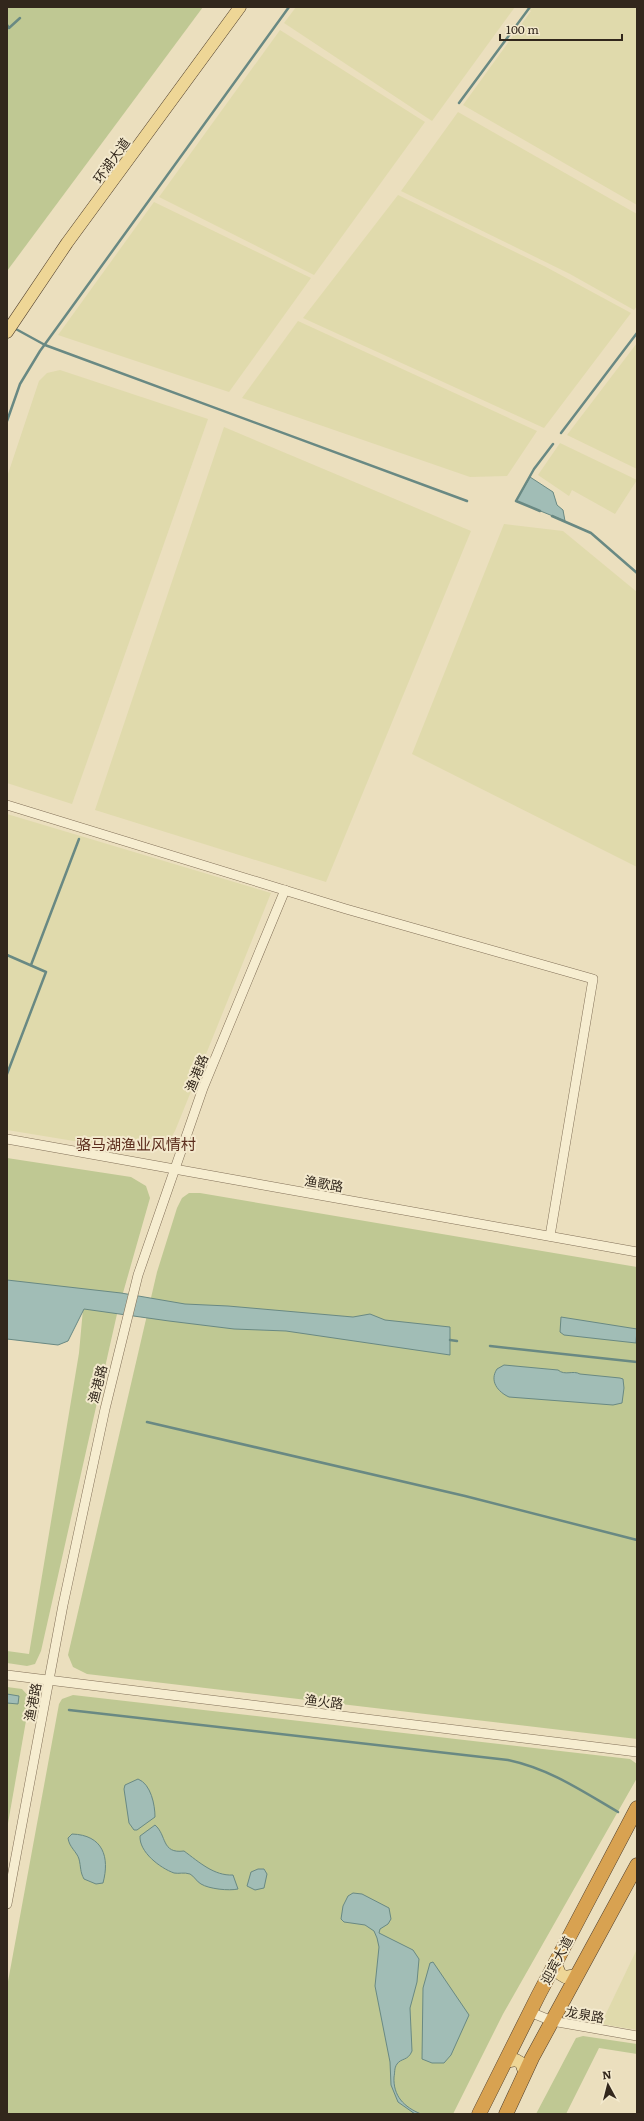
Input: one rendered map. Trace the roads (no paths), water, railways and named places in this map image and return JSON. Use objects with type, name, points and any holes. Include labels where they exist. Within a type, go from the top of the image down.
[{"type":"highway","name":"迎宾大道","points":[[478,2114],[555,1962],[637,1808]]},
{"type":"highway","name":"迎宾大道","points":[[506,2114],[552,2021],[637,1865]]},
{"type":"main road","name":"环湖大道","points":[[10,328],[67,244],[240,7]]},
{"type":"main road","points":[[555,1962],[560,1974],[565,1976],[577,1975]]},
{"type":"main road","points":[[504,2062],[516,2060],[521,2063],[525,2074]]},
{"type":"street","points":[[7,805],[285,890],[594,979],[550,1236]]},
{"type":"street","name":"渔港路","points":[[7,1904],[63,1605],[106,1401],[138,1275],[203,1088],[285,890]]},
{"type":"street","name":"渔歌路","points":[[7,1139],[637,1252]]},
{"type":"street","name":"渔火路","points":[[7,1675],[637,1752]]},
{"type":"street","name":"龙泉路","points":[[530,2012],[552,2021],[637,2036]]},
{"type":"water","points":[[530,477],[553,492],[557,505],[563,510],[565,521],[516,501]]},
{"type":"water","points":[[7,1280],[121,1293],[185,1304],[228,1306],[353,1317],[370,1314],[385,1320],[450,1327],[450,1355],[286,1331],[234,1329],[84,1309],[68,1341],[58,1345],[7,1339]]},
{"type":"water","points":[[561,1317],[637,1329],[636,1343],[564,1335],[560,1332]]},
{"type":"water","points":[[504,1365],[558,1370],[563,1373],[577,1373],[620,1378],[623,1379],[624,1388],[622,1403],[613,1405],[509,1397],[498,1389],[494,1382],[497,1369]]},
{"type":"water","points":[[7,1694],[19,1696],[18,1704],[7,1703]]},
{"type":"water","points":[[138,1779],[146,1785],[149,1790],[153,1801],[155,1817],[137,1830],[134,1830],[129,1823],[124,1789],[125,1785]]},
{"type":"water","points":[[155,1825],[159,1829],[165,1843],[171,1850],[184,1851],[213,1871],[226,1875],[233,1875],[238,1889],[224,1890],[205,1886],[190,1874],[168,1871],[151,1859],[143,1848],[140,1836]]},
{"type":"water","points":[[72,1834],[83,1835],[91,1838],[102,1849],[105,1865],[103,1883],[96,1884],[84,1879],[78,1856],[71,1847],[68,1838]]},
{"type":"water","points":[[258,1869],[264,1869],[267,1874],[264,1888],[255,1890],[247,1886],[251,1872]]},
{"type":"water","points":[[353,1893],[362,1894],[389,1908],[391,1919],[388,1924],[380,1929],[379,1933],[413,1950],[419,1959],[417,1982],[410,2008],[412,2051],[407,2058],[397,2064],[395,2069],[394,2084],[395,2090],[401,2100],[409,2108],[421,2114],[415,2114],[398,2102],[391,2085],[390,2062],[375,1986],[379,1947],[377,1938],[374,1931],[365,1925],[344,1922],[341,1919],[343,1906],[348,1896]]},
{"type":"water","points":[[433,1962],[469,2015],[451,2055],[444,2063],[432,2063],[422,2059],[423,1988],[430,1963]]},
{"type":"waterway","points":[[7,421],[20,384],[40,351],[289,7]]},
{"type":"waterway","points":[[459,103],[530,7]]},
{"type":"waterway","points":[[7,25],[9,28],[20,18]]},
{"type":"waterway","points":[[14,328],[45,345],[467,501]]},
{"type":"waterway","points":[[561,433],[637,333]]},
{"type":"waterway","points":[[540,511],[516,501],[534,469],[553,444]]},
{"type":"waterway","points":[[552,516],[591,533],[637,573]]},
{"type":"waterway","points":[[31,965],[79,839]]},
{"type":"waterway","points":[[7,955],[46,972],[7,1074]]},
{"type":"waterway","points":[[450,1340],[457,1341]]},
{"type":"waterway","points":[[490,1346],[637,1362]]},
{"type":"waterway","points":[[147,1422],[465,1496],[637,1540]]},
{"type":"waterway","points":[[69,1710],[508,1760],[552,1775],[618,1812]]},
{"type":"district","name":"骆马湖渔业风情村","points":[[136,1143]]}]
